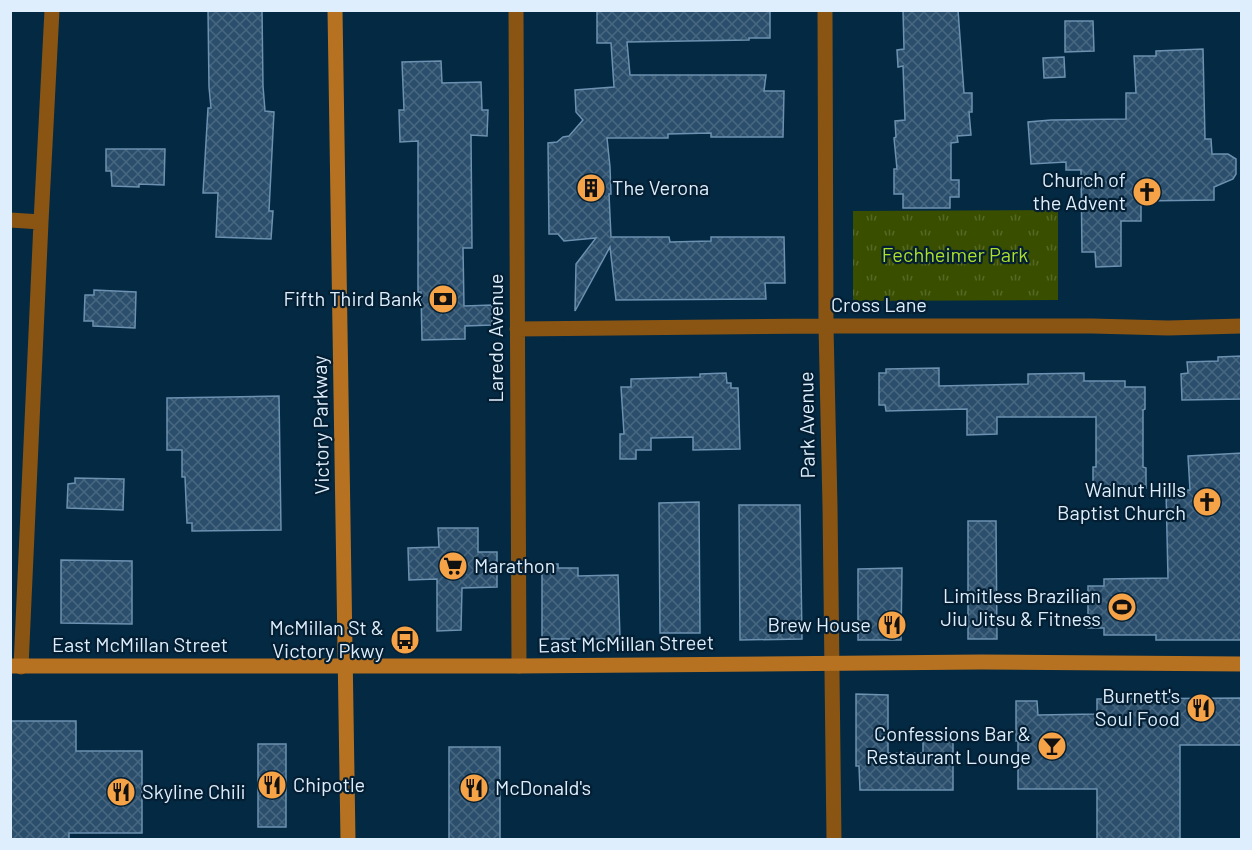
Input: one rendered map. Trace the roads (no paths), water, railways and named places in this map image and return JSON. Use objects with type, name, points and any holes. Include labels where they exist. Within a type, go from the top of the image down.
[{"type":"main road","name":"Victory Parkway","points":[[335,10],[348,840]]},
{"type":"main road","name":"East McMillan Street","points":[[16,667],[1031,662],[1242,664]]},
{"type":"street","points":[[16,667],[52,10]]},
{"type":"street","name":"Laredo Avenue","points":[[516,10],[519,666]]},
{"type":"street","name":"Park Avenue","points":[[825,10],[826,326],[834,840]]},
{"type":"street","points":[[10,220],[41,222]]},
{"type":"street","name":"Cross Lane","points":[[517,329],[1242,326]]},
{"type":"place","name":"The Verona","points":[[591,188]]},
{"type":"place","name":"Church of the Advent","points":[[1147,192]]},
{"type":"place","name":"Fifth Third Bank","points":[[443,299]]},
{"type":"place","name":"Walnut Hills Baptist Church","points":[[1207,502]]},
{"type":"place","name":"Marathon","points":[[453,566]]},
{"type":"place","name":"Limitless Brazilian Jiu Jitsu & Fitness","points":[[1122,607]]},
{"type":"place","name":"Brew House","points":[[892,625]]},
{"type":"place","name":"McMillan St & Victory Pkwy","points":[[405,640]]},
{"type":"place","name":"Burnett's Soul Food","points":[[1201,708]]},
{"type":"place","name":"Confessions Bar & Restaurant Lounge","points":[[1052,746]]},
{"type":"place","name":"Chipotle","points":[[272,785]]},
{"type":"place","name":"McDonald's","points":[[474,788]]},
{"type":"place","name":"Skyline Chili","points":[[121,792]]},
{"type":"park label","name":"Fechheimer Park","points":[[955,255]]}]
